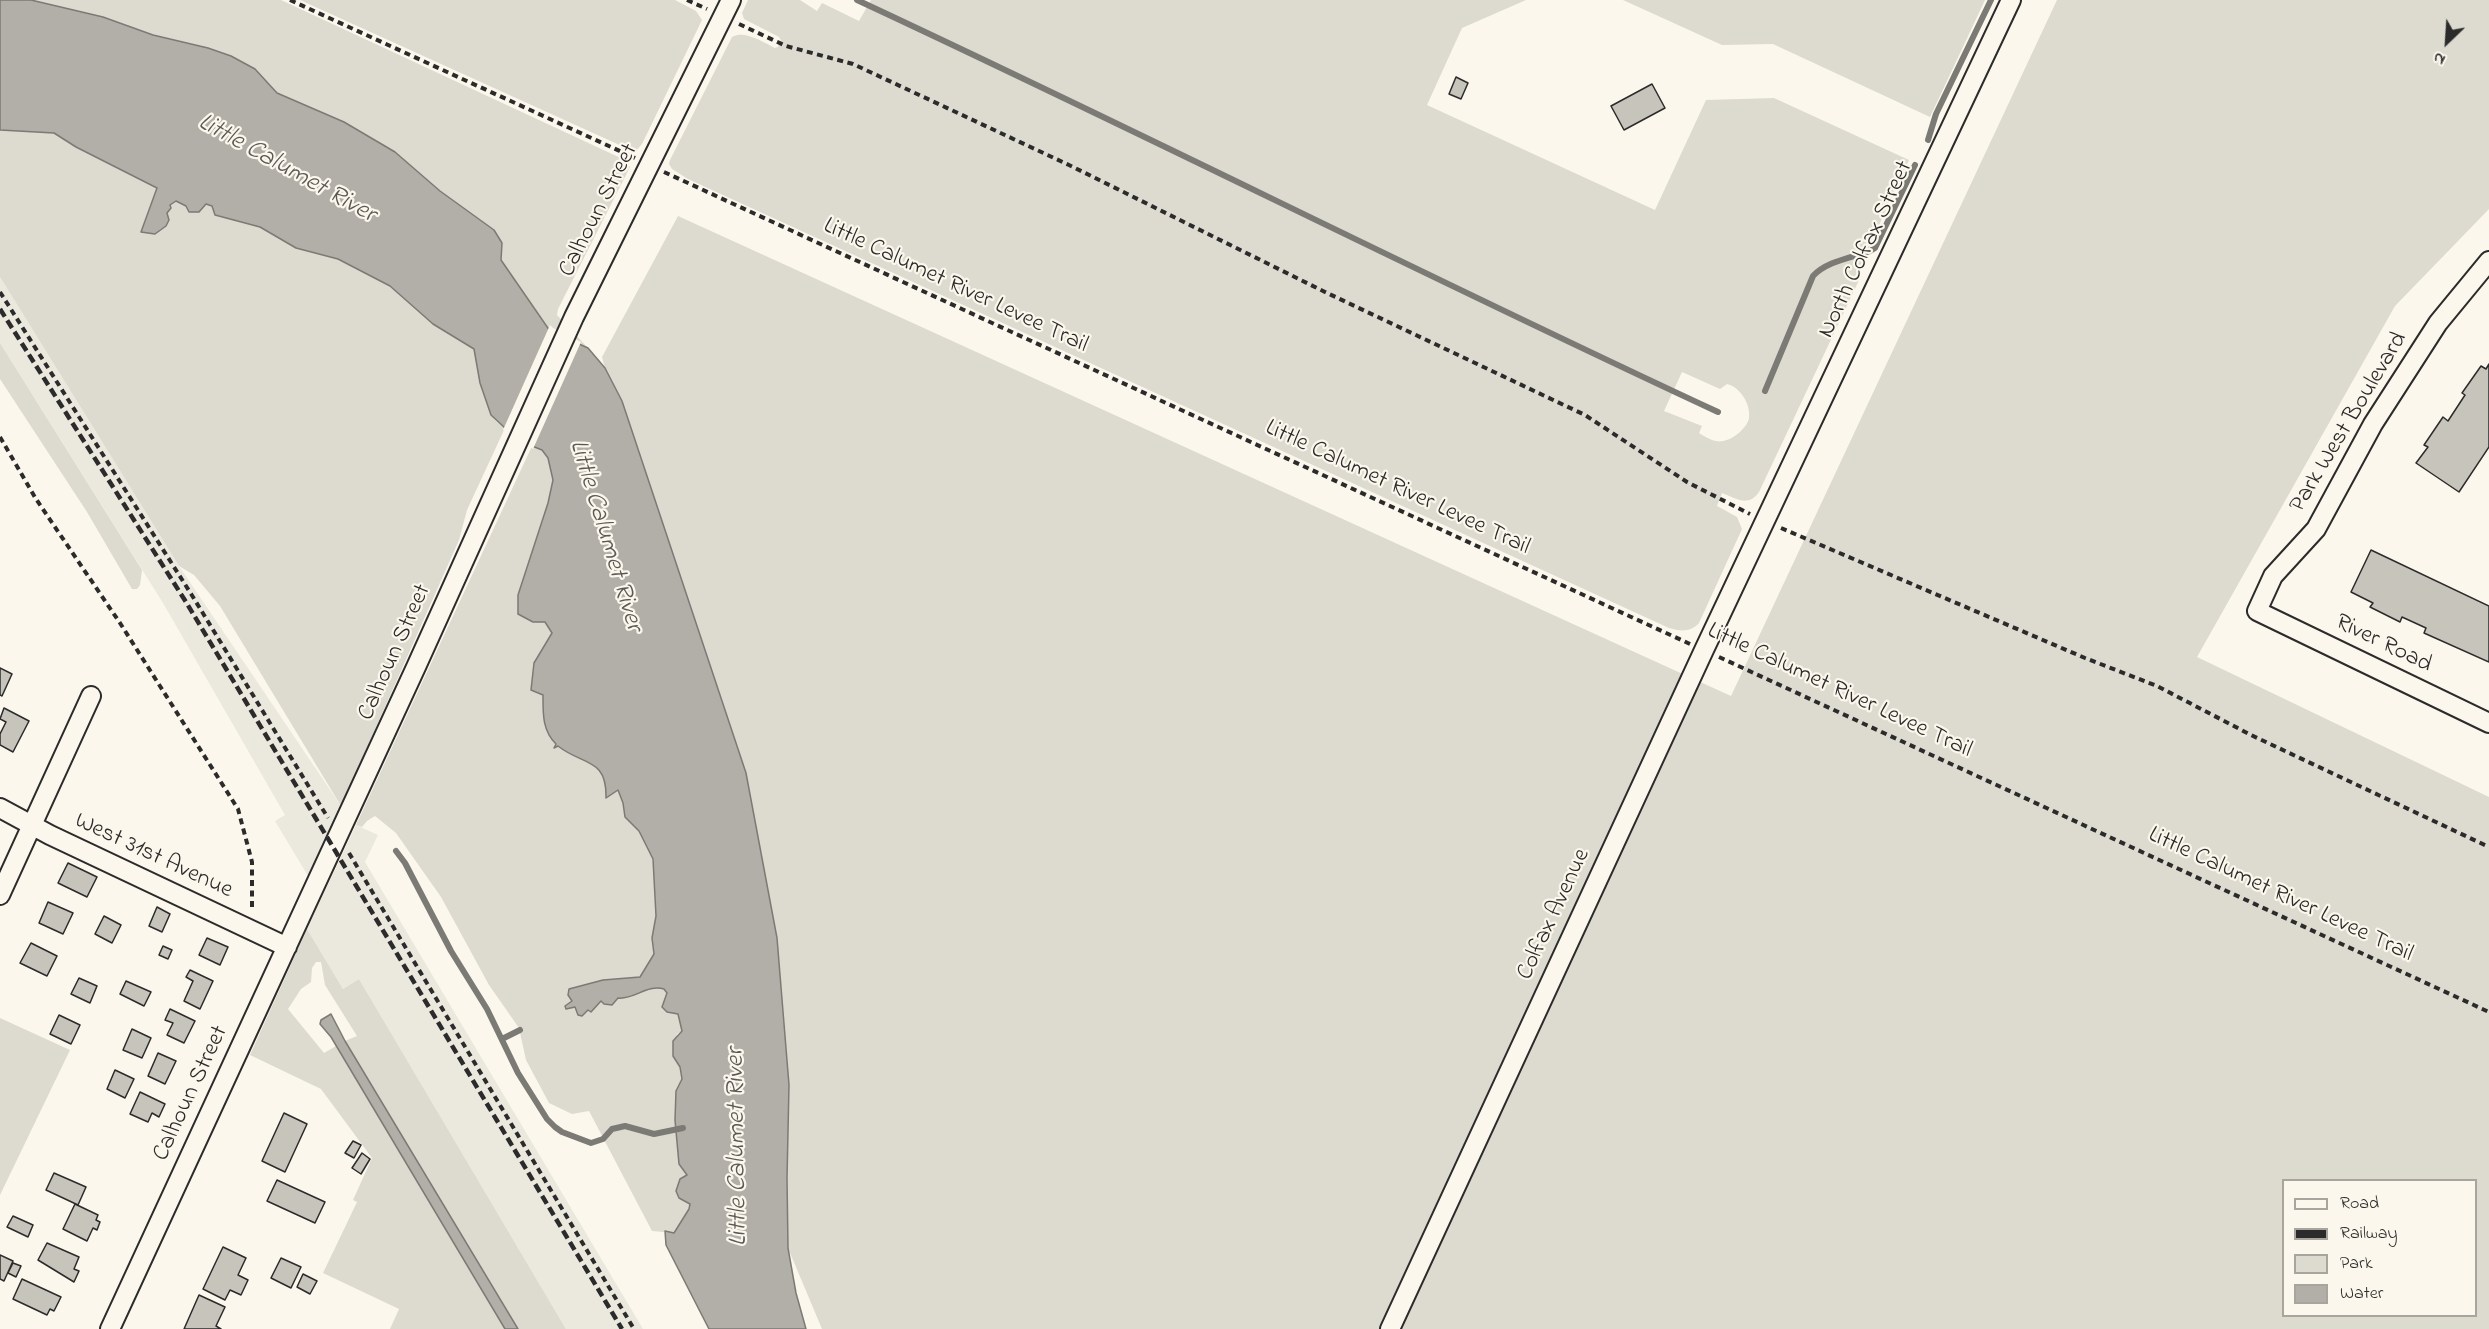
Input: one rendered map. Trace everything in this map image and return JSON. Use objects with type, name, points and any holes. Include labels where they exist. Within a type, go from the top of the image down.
[{"type":"street","name":"Calhoun Street","points":[[110,1329],[339,835],[574,316],[731,0]]},
{"type":"street","name":"North Colfax Street","points":[[1766,521],[2011,0]]},
{"type":"street","name":"Park West Boulevard","points":[[2257,610],[2273,576],[2316,529],[2373,424],[2438,323],[2489,261]]},
{"type":"street","name":"Colfax Avenue","points":[[1390,1329],[1766,521]]},
{"type":"street","name":"River Road","points":[[2257,610],[2489,723]]},
{"type":"street","points":[[0,895],[91,696]]},
{"type":"street","name":"West 31st Avenue","points":[[0,808],[287,947]]},
{"type":"path","name":"Little Calumet River Levee Trail","points":[[290,0],[2489,1012]]},
{"type":"path","points":[[780,44],[854,64],[1069,165],[1325,292],[1586,415],[1687,482],[1766,521],[2085,658],[2157,686],[2251,735],[2489,846]]},
{"type":"path","points":[[0,292],[339,835],[634,1329]]},
{"type":"path","points":[[0,438],[36,499],[120,623],[238,809],[250,849],[254,876],[250,930]]},
{"type":"shaded area","points":[[0,277],[179,566],[341,806],[308,876],[275,821],[285,815],[163,603],[0,343]]},
{"type":"shaded area","points":[[356,825],[378,835],[365,862],[643,1329],[566,1329],[359,979],[343,989],[307,929]]},
{"type":"green space","points":[[31,0],[281,0],[625,160],[630,167],[558,309],[557,315],[588,348],[551,331],[501,260],[502,243],[494,230],[440,191],[395,152],[344,122],[277,93],[255,69],[231,56],[153,35],[102,17]]},
{"type":"green space","points":[[300,0],[675,0],[696,11],[702,20],[642,144],[635,152]]},
{"type":"green space","points":[[748,0],[800,0],[817,11],[822,3],[859,21],[871,0],[1526,0],[1462,28],[1427,105],[1655,210],[1706,100],[1774,98],[1909,160],[1857,273],[1861,276],[1759,492],[1751,500],[1746,501],[1722,493],[1717,506],[1737,517],[1742,529],[1699,623],[1688,630],[1677,630],[688,179],[672,169],[669,164],[670,160],[732,37],[748,36],[775,48],[778,47],[781,40],[779,37],[744,19],[742,13]],"holes":[[[1682,372],[1720,389],[1727,384],[1732,386],[1740,392],[1748,407],[1748,422],[1732,438],[1721,441],[1709,439],[1699,433],[1702,426],[1664,411]]]},
{"type":"green space","points":[[1623,0],[1985,0],[1930,117],[1773,44],[1722,45]]},
{"type":"green space","points":[[2057,0],[2489,0],[2489,209],[2395,306],[2197,657],[2489,797],[2489,1329],[822,1329],[788,1248],[737,866],[602,357],[678,216],[1731,696]]},
{"type":"green space","points":[[0,130],[54,133],[76,147],[157,188],[141,232],[167,213],[170,204],[176,201],[199,212],[206,204],[212,206],[215,215],[260,227],[296,248],[338,259],[390,286],[433,324],[474,349],[480,383],[495,420],[505,428],[467,510],[459,540],[341,806],[220,606],[194,575],[179,566],[0,277]]},
{"type":"green space","points":[[0,343],[142,570],[140,585],[137,589],[132,589],[87,512],[0,379]]},
{"type":"green space","points":[[532,446],[542,449],[548,458],[553,480],[548,503],[560,627],[557,746],[593,738],[653,846],[682,1031],[677,1034],[673,1056],[680,1067],[682,1079],[676,1091],[675,1120],[679,1164],[688,1176],[690,1204],[674,1233],[652,1231],[589,1111],[572,1114],[549,1103],[526,1060],[519,1028],[489,985],[441,897],[396,833],[375,816],[362,827],[356,825]]},
{"type":"green space","points":[[307,929],[343,989],[359,979],[566,1329],[518,1329],[345,1041],[357,1036],[325,985],[321,962],[316,962],[312,968],[311,982],[301,989],[288,1009],[324,1053],[336,1046],[505,1329],[390,1329],[399,1309],[323,1273],[357,1202],[353,1200],[372,1158],[321,1089],[250,1055]]},
{"type":"green space","points":[[0,1018],[70,1050],[0,1195]]},
{"type":"water","name":"Little Calumet River","points":[[0,0],[31,0],[103,17],[153,35],[231,56],[255,69],[277,93],[344,122],[395,152],[440,191],[494,230],[502,243],[501,260],[550,331],[588,348],[605,368],[622,401],[746,773],[777,938],[789,1085],[788,1248],[796,1293],[806,1329],[709,1329],[666,1245],[665,1231],[674,1233],[690,1204],[679,1198],[676,1191],[680,1179],[687,1175],[679,1164],[675,1120],[676,1091],[682,1079],[680,1067],[673,1056],[673,1041],[682,1031],[678,1014],[667,1012],[662,1007],[667,993],[664,989],[658,988],[630,997],[618,998],[612,1005],[601,1001],[591,1012],[588,1010],[582,1016],[578,1015],[575,1007],[566,1009],[565,1006],[572,1001],[568,995],[569,989],[603,980],[640,977],[654,954],[652,938],[656,916],[653,859],[639,831],[625,817],[618,790],[606,798],[605,785],[598,769],[558,746],[554,748],[556,744],[551,739],[544,721],[543,695],[531,690],[534,663],[552,633],[545,622],[533,622],[518,614],[518,595],[548,503],[553,480],[548,458],[542,450],[505,428],[491,415],[480,383],[474,349],[433,324],[390,286],[338,259],[296,248],[260,227],[215,215],[212,206],[206,204],[199,212],[189,212],[186,206],[176,201],[170,205],[171,208],[167,213],[169,220],[166,226],[155,234],[141,232],[157,188],[76,147],[54,133],[0,130]]},
{"type":"water","points":[[331,1014],[518,1329],[505,1329],[331,1037],[320,1024],[321,1020]]},
{"type":"pier","points":[[550,325],[581,342],[533,449],[503,430]]},
{"type":"building","points":[[1456,77],[1468,83],[1461,99],[1449,94]]},
{"type":"building","points":[[1652,84],[1665,108],[1624,130],[1611,106]]},
{"type":"building","points":[[2489,364],[2489,447],[2459,492],[2416,463],[2428,447],[2424,445],[2443,417],[2448,421],[2465,395],[2462,393],[2481,366],[2486,369]]},
{"type":"building","points":[[2371,550],[2489,606],[2489,662],[2424,633],[2426,628],[2402,617],[2400,622],[2370,607],[2373,603],[2351,592]]},
{"type":"building","points":[[0,668],[12,674],[2,696],[0,695]]},
{"type":"building","points":[[4,708],[29,721],[13,752],[0,745],[0,734],[6,722],[0,719]]},
{"type":"building","points":[[68,863],[97,877],[87,897],[58,883]]},
{"type":"building","points":[[48,902],[73,913],[63,934],[39,923]]},
{"type":"building","points":[[157,907],[170,914],[162,932],[149,926]]},
{"type":"building","points":[[104,916],[121,925],[112,943],[95,934]]},
{"type":"building","points":[[207,938],[228,947],[220,965],[199,955]]},
{"type":"building","points":[[31,943],[57,956],[47,976],[20,963]]},
{"type":"building","points":[[163,946],[172,950],[168,959],[159,955]]},
{"type":"building","points":[[190,970],[213,981],[200,1009],[184,1001],[193,981],[186,977]]},
{"type":"building","points":[[79,978],[97,986],[90,1003],[71,994]]},
{"type":"building","points":[[126,981],[151,992],[144,1006],[120,994]]},
{"type":"building","points":[[170,1009],[195,1021],[184,1043],[167,1035],[173,1023],[165,1020]]},
{"type":"building","points":[[59,1015],[80,1025],[71,1044],[50,1034]]},
{"type":"building","points":[[132,1029],[151,1038],[142,1058],[123,1050]]},
{"type":"building","points":[[158,1053],[176,1061],[165,1084],[148,1076]]},
{"type":"building","points":[[115,1070],[134,1079],[125,1098],[107,1089]]},
{"type":"building","points":[[140,1092],[165,1104],[159,1117],[152,1113],[148,1122],[130,1114]]},
{"type":"building","points":[[284,1113],[307,1124],[285,1172],[262,1161]]},
{"type":"building","points":[[353,1141],[361,1145],[354,1158],[345,1153]]},
{"type":"building","points":[[362,1153],[370,1159],[361,1174],[352,1168]]},
{"type":"building","points":[[54,1173],[86,1187],[78,1205],[46,1190]]},
{"type":"building","points":[[277,1180],[325,1202],[315,1223],[267,1201]]},
{"type":"building","points":[[75,1204],[98,1215],[96,1220],[100,1222],[97,1230],[93,1228],[87,1241],[63,1229]]},
{"type":"building","points":[[13,1216],[33,1225],[28,1237],[7,1227]]},
{"type":"building","points":[[47,1243],[79,1257],[74,1269],[79,1271],[74,1282],[38,1260]]},
{"type":"building","points":[[223,1247],[246,1258],[238,1275],[248,1280],[241,1295],[230,1290],[225,1300],[203,1289]]},
{"type":"building","points":[[0,1255],[13,1261],[4,1281],[0,1279]]},
{"type":"building","points":[[281,1258],[301,1267],[291,1288],[271,1278]]},
{"type":"building","points":[[13,1263],[21,1266],[16,1277],[8,1273]]},
{"type":"building","points":[[303,1274],[317,1281],[310,1294],[297,1287]]},
{"type":"building","points":[[22,1279],[61,1297],[54,1311],[50,1309],[47,1315],[13,1299]]},
{"type":"building","points":[[199,1295],[225,1307],[216,1326],[221,1329],[184,1329]]},
{"type":"waterway","points":[[857,0],[1718,412]]},
{"type":"waterway","points":[[1928,140],[1936,114],[1991,0]]},
{"type":"waterway","points":[[1765,391],[1813,276],[1832,263],[1875,248],[1915,165]]},
{"type":"waterway","points":[[396,851],[405,863],[451,951],[487,1009],[518,1073],[547,1119],[555,1127],[591,1143],[603,1139],[612,1129],[625,1126],[654,1134],[683,1128]]},
{"type":"waterway","points":[[502,1039],[520,1030]]},
{"type":"railway","points":[[0,309],[186,602],[622,1329]]}]
